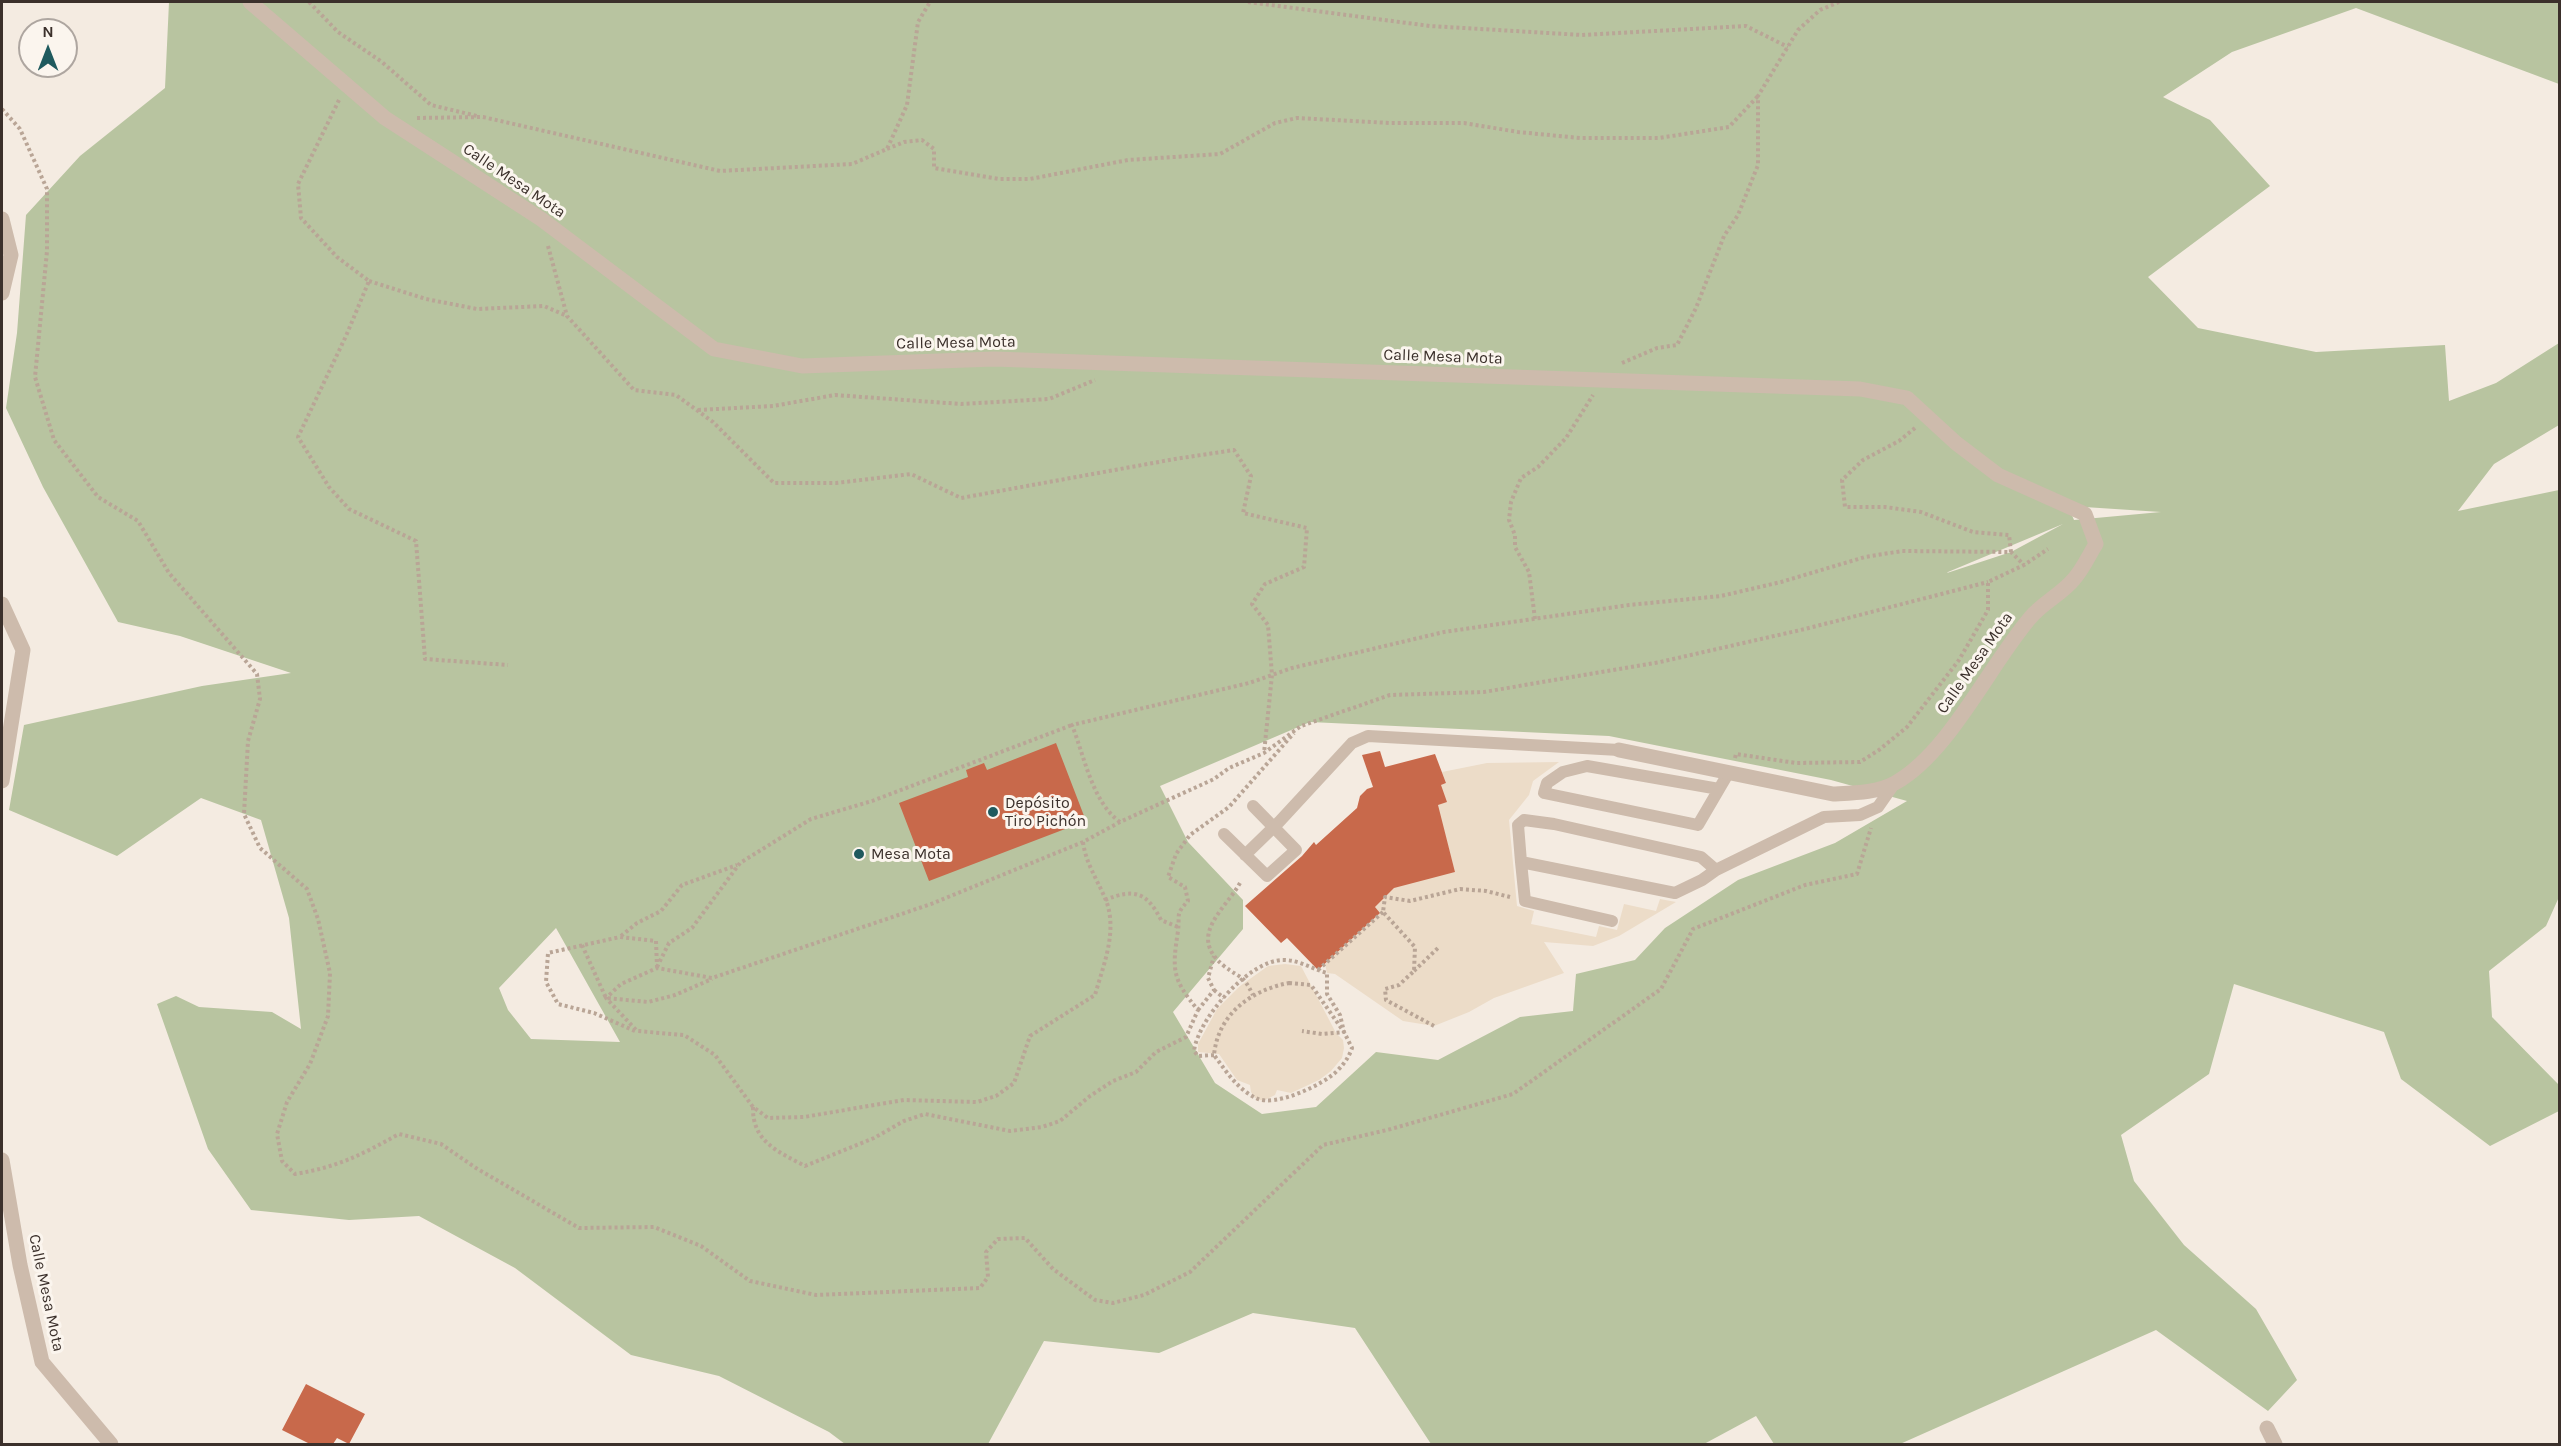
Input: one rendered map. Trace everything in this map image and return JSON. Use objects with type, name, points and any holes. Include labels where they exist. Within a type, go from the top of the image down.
[{"type":"street","name":"Calle Mesa Mota","points":[[250,2],[385,118],[541,219],[714,349],[802,366],[994,359],[1860,389],[1907,398],[1956,443],[1998,475],[2085,514],[2096,544],[2074,579],[2031,616],[2000,656],[1948,733],[1921,766],[1894,784],[1865,793],[1833,794],[1619,750]]},
{"type":"street","points":[[2,219],[11,255],[2,293]]},
{"type":"street","points":[[2,604],[23,650],[2,781]]},
{"type":"street","name":"Calle Mesa Mota","points":[[2,1160],[20,1265],[42,1362],[111,1444]]},
{"type":"street","points":[[2267,1428],[2275,1444]]},
{"type":"lane","points":[[1245,855],[1275,827],[1352,743],[1368,736],[1619,750]]},
{"type":"lane","points":[[1719,789],[1587,766],[1563,772],[1547,783],[1544,793],[1698,825],[1729,772]]},
{"type":"lane","points":[[1521,862],[1675,893],[1702,880],[1716,870],[1824,817],[1860,814],[1878,807],[1894,784]]},
{"type":"lane","points":[[1224,834],[1267,876],[1296,850],[1253,806]]},
{"type":"lane","points":[[1612,921],[1525,901],[1518,825],[1524,820],[1565,827],[1701,857],[1716,870]]},
{"type":"path","points":[[309,2],[338,32],[382,62],[430,105],[720,171],[852,164],[904,142],[922,140],[934,149],[934,168],[999,179],[1030,179],[1128,160],[1220,154],[1275,123],[1297,118],[1390,123],[1464,123],[1518,132],[1580,138],[1659,138],[1729,127],[1758,96],[1798,30],[1821,10],[1839,2]]},
{"type":"path","points":[[887,149],[907,105],[918,22],[930,2]]},
{"type":"path","points":[[1248,2],[1430,26],[1582,35],[1746,26],[1788,47]]},
{"type":"path","points":[[346,84],[298,184],[301,218],[337,257],[369,281],[426,299],[477,309],[544,306],[567,316],[634,390],[676,395],[714,422],[774,483],[836,483],[912,474],[961,498],[1164,460],[1234,450],[1251,476],[1243,513],[1307,528],[1304,567],[1265,584],[1252,604],[1268,625],[1272,675],[1264,753]]},
{"type":"path","points":[[1535,619],[1529,572],[1515,548],[1515,535],[1509,520],[1511,502],[1521,478],[1538,467],[1566,438],[1602,381],[1621,364],[1657,348],[1677,345],[1696,308],[1724,236],[1738,216],[1758,165],[1758,96]]},
{"type":"path","points":[[2,109],[20,129],[47,189],[47,251],[35,378],[54,440],[98,496],[138,522],[169,573],[257,674],[260,699],[248,741],[244,814],[260,848],[308,889],[318,919],[330,973],[328,1016],[310,1064],[287,1102],[277,1134],[282,1161],[295,1174],[323,1169],[354,1159],[399,1134],[441,1144],[476,1168],[579,1228],[654,1227],[700,1246],[750,1281],[816,1295],[980,1288],[988,1277],[986,1252],[998,1239],[1026,1238],[1053,1269],[1095,1300],[1113,1303],[1144,1295],[1190,1272],[1323,1145],[1513,1094],[1599,1036],[1661,989],[1693,929],[1805,885],[1857,874],[1878,807]]},
{"type":"path","points":[[385,118],[483,117]]},
{"type":"path","points":[[541,219],[567,316]]},
{"type":"path","points":[[369,281],[346,336],[298,437],[329,487],[349,509],[416,541],[425,658],[508,665]]},
{"type":"path","points":[[697,410],[773,406],[835,395],[961,404],[1049,399],[1093,382],[1109,363]]},
{"type":"path","points":[[1929,418],[1899,441],[1863,460],[1842,480],[1845,507],[1885,507],[1921,512],[1973,532],[2009,535],[2012,552],[2024,565]]},
{"type":"path","points":[[606,998],[648,1002],[675,995],[712,978],[931,904],[1083,842],[1119,822],[1214,779],[1229,768],[1264,753],[1301,726],[1390,695],[1484,692],[1660,662],[1805,629],[1988,582],[2024,565],[2048,549]]},
{"type":"path","points":[[620,937],[636,923],[661,911],[682,885],[738,865],[811,819],[872,801],[1072,725],[1249,683],[1292,668],[1444,632],[1629,605],[1721,596],[1781,582],[1864,557],[1902,551],[2012,552]]},
{"type":"path","points":[[1729,772],[1736,754],[1796,763],[1860,762],[1879,750],[1907,727],[1959,660],[1988,610],[1988,582]]},
{"type":"path","points":[[1072,725],[1109,814],[1119,822]]},
{"type":"path","points":[[1198,1010],[1183,992],[1172,963],[1178,912],[1188,901],[1185,887],[1168,877],[1176,854],[1190,835],[1229,807],[1301,726]]},
{"type":"path","points":[[657,968],[656,941],[620,937],[548,953],[546,982],[558,1004],[594,1013],[637,1031],[684,1035],[715,1055],[753,1107],[768,1118],[804,1117],[904,1100],[977,1102],[996,1096],[1014,1083],[1030,1036],[1095,995],[1109,950],[1110,919],[1105,900],[1085,856],[1083,842]]},
{"type":"path","points":[[657,968],[669,943],[692,928],[738,865]]},
{"type":"path","points":[[1240,883],[1232,898],[1214,918],[1207,936],[1211,952],[1224,966],[1244,978],[1253,995]]},
{"type":"path","points":[[1318,970],[1383,912],[1385,897],[1410,901],[1460,889],[1486,891],[1525,901]]},
{"type":"path","points":[[1105,900],[1121,894],[1139,895],[1152,903],[1161,920],[1178,927]]},
{"type":"path","points":[[1383,912],[1415,947],[1414,971]]},
{"type":"path","points":[[582,945],[606,998],[637,1031]]},
{"type":"path","points":[[1434,1026],[1386,1000],[1385,989],[1399,985],[1439,946]]},
{"type":"path","points":[[1215,956],[1208,978],[1214,990],[1224,998]]},
{"type":"path","points":[[1214,1055],[1198,1056],[1194,1051],[1195,1042],[1209,1015],[1244,978],[1267,963],[1282,960],[1305,963],[1327,973],[1327,994],[1340,1015],[1344,1032]]},
{"type":"path","points":[[606,998],[621,984],[657,968],[712,978]]},
{"type":"path","points":[[1289,983],[1311,985],[1344,1032],[1352,1048],[1350,1057],[1336,1073],[1297,1095],[1287,1097],[1263,1101],[1255,1098],[1235,1083],[1214,1055],[1216,1040],[1235,1008],[1253,995],[1273,986],[1289,983]]},
{"type":"path","points":[[753,1107],[752,1121],[769,1147],[805,1166],[874,1138],[904,1121],[925,1114],[1010,1131],[1042,1127],[1060,1121],[1090,1096],[1113,1081],[1136,1072],[1156,1052],[1186,1037],[1198,1010],[1214,990]]},
{"type":"path","points":[[1302,1031],[1322,1034],[1344,1032]]},
{"type":"path","points":[[1186,1037],[1195,1042]]},
{"type":"green space","points":[[169,2],[2559,2],[2559,84],[2356,8],[2232,52],[2163,97],[2210,120],[2270,186],[2148,277],[2198,328],[2316,352],[2445,345],[2449,401],[2496,383],[2559,343],[2559,425],[2494,464],[2458,511],[2559,490],[2559,897],[2546,926],[2489,971],[2492,1017],[2559,1085],[2559,1111],[2490,1146],[2401,1079],[2384,1032],[2234,984],[2209,1074],[2121,1135],[2134,1181],[2184,1245],[2256,1309],[2297,1380],[2268,1411],[2156,1330],[1900,1444],[1774,1444],[1756,1416],[1704,1444],[1431,1444],[1355,1328],[1253,1313],[1159,1353],[1044,1341],[988,1444],[845,1444],[829,1432],[719,1376],[631,1355],[515,1268],[419,1216],[349,1220],[251,1210],[208,1149],[157,1004],[176,996],[199,1007],[272,1012],[301,1029],[289,918],[261,820],[201,798],[117,856],[9,810],[24,725],[202,686],[291,673],[180,636],[118,622],[43,487],[6,408],[17,333],[26,215],[80,156],[165,88]],"holes":[[[2068,506],[2161,512],[2074,520]],[[2063,524],[2011,552],[1948,572]],[[1310,722],[1609,736],[1831,780],[1907,801],[1835,843],[1738,880],[1665,928],[1635,960],[1576,974],[1573,1011],[1520,1017],[1438,1060],[1376,1052],[1316,1107],[1262,1114],[1215,1083],[1173,1012],[1243,929],[1243,900],[1188,842],[1160,786]],[[556,928],[620,1042],[531,1039],[508,1010],[499,988]]]},
{"type":"shaded area","points":[[1559,762],[1533,781],[1529,795],[1509,820],[1517,906],[1534,911],[1531,924],[1596,937],[1599,926],[1617,930],[1624,904],[1656,911],[1660,899],[1676,902],[1619,936],[1593,946],[1544,942],[1564,973],[1494,998],[1469,1012],[1434,1026],[1403,1021],[1335,974],[1327,973],[1325,964],[1379,913],[1375,907],[1401,881],[1455,872],[1437,805],[1441,785],[1446,783],[1442,772],[1487,763]]},
{"type":"shaded area","points":[[1285,964],[1301,966],[1336,1033],[1343,1040],[1344,1048],[1342,1058],[1319,1080],[1291,1093],[1277,1090],[1275,1095],[1263,1101],[1255,1098],[1250,1085],[1237,1080],[1219,1054],[1198,1052],[1198,1044],[1217,1009],[1240,986],[1268,966]]},
{"type":"building","name":"Depósito Tiro Pichón","points":[[1056,743],[1086,821],[929,881],[899,803],[968,777],[966,770],[984,763],[987,770]]},
{"type":"building","points":[[1380,751],[1385,767],[1435,754],[1446,783],[1441,785],[1447,802],[1438,805],[1455,872],[1394,888],[1375,907],[1380,913],[1318,970],[1287,938],[1281,943],[1245,906],[1302,856],[1314,842],[1316,845],[1357,808],[1360,796],[1373,787],[1362,755]]},
{"type":"building","points":[[306,1384],[365,1414],[349,1444],[337,1438],[333,1444],[310,1444],[282,1430]]},
{"type":"place","name":"Depósito Tiro Pichón","points":[[993,812]]},
{"type":"place","name":"Mesa Mota","points":[[859,854]]}]
